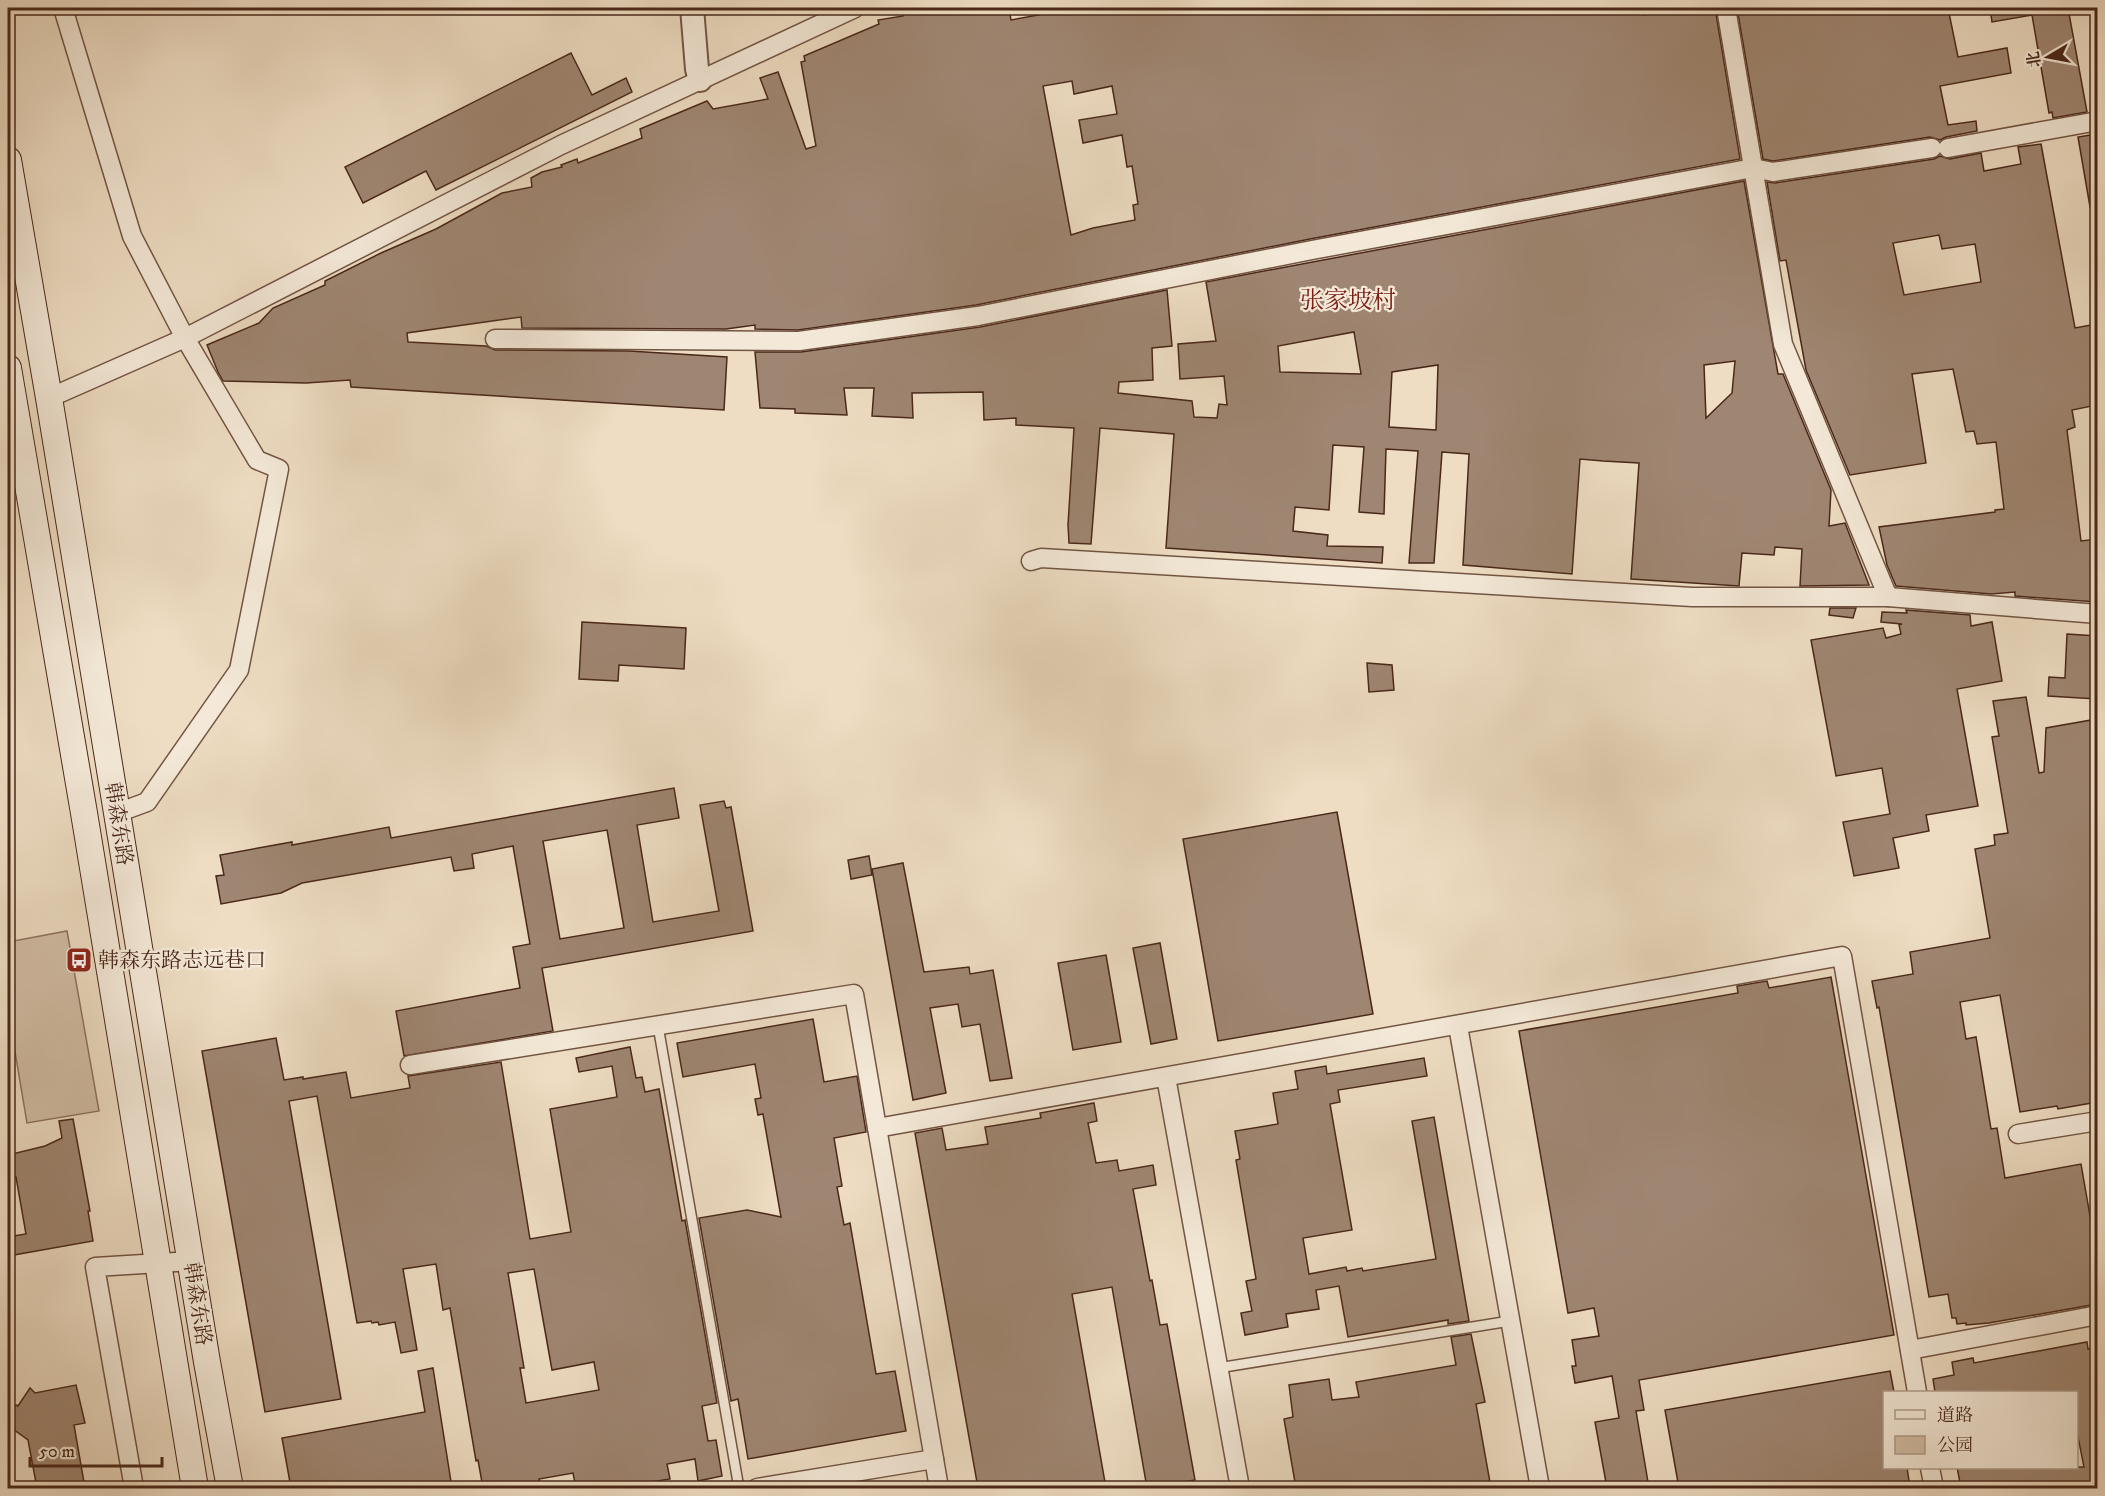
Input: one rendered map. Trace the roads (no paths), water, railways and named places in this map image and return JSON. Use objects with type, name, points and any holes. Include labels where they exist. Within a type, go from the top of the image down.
[{"type":"main road","name":"韩森东路","points":[[8,160],[207,1362],[230,1488]]},
{"type":"main road","name":"韩森东路","points":[[8,368],[195,1488]]},
{"type":"street","points":[[63,8],[132,236],[185,338],[257,460],[279,469],[239,670],[147,802],[117,813]]},
{"type":"street","points":[[692,8],[699,74]]},
{"type":"street","points":[[49,398],[185,338],[699,74],[855,8]]},
{"type":"street","points":[[1726,8],[1784,344],[1887,597]]},
{"type":"street","points":[[495,339],[799,341],[978,316],[1324,247],[1753,168],[1773,172],[1940,148],[2097,121]]},
{"type":"street","points":[[1031,561],[1041,558],[1692,597],[1887,597],[2097,614]]},
{"type":"street","points":[[877,1128],[1842,956],[1917,1391]]},
{"type":"street","points":[[410,1065],[854,994],[939,1488]]},
{"type":"street","points":[[1458,1026],[1540,1488]]},
{"type":"street","points":[[1166,1077],[1240,1488]]},
{"type":"street","points":[[2018,1134],[2097,1121]]},
{"type":"street","points":[[134,1488],[95,1267],[192,1261]]},
{"type":"street","points":[[1910,1350],[2097,1315]]},
{"type":"street","points":[[757,1488],[793,1486],[934,1458]]},
{"type":"street","points":[[1930,1469],[1934,1488]]},
{"type":"lane","points":[[658,1026],[739,1488]]},
{"type":"lane","points":[[1218,1368],[1510,1320]]},
{"type":"place","name":"韩森东路志远巷口","points":[[79,960]]},
{"type":"district","name":"张家坡村","points":[[1348,300]]}]
